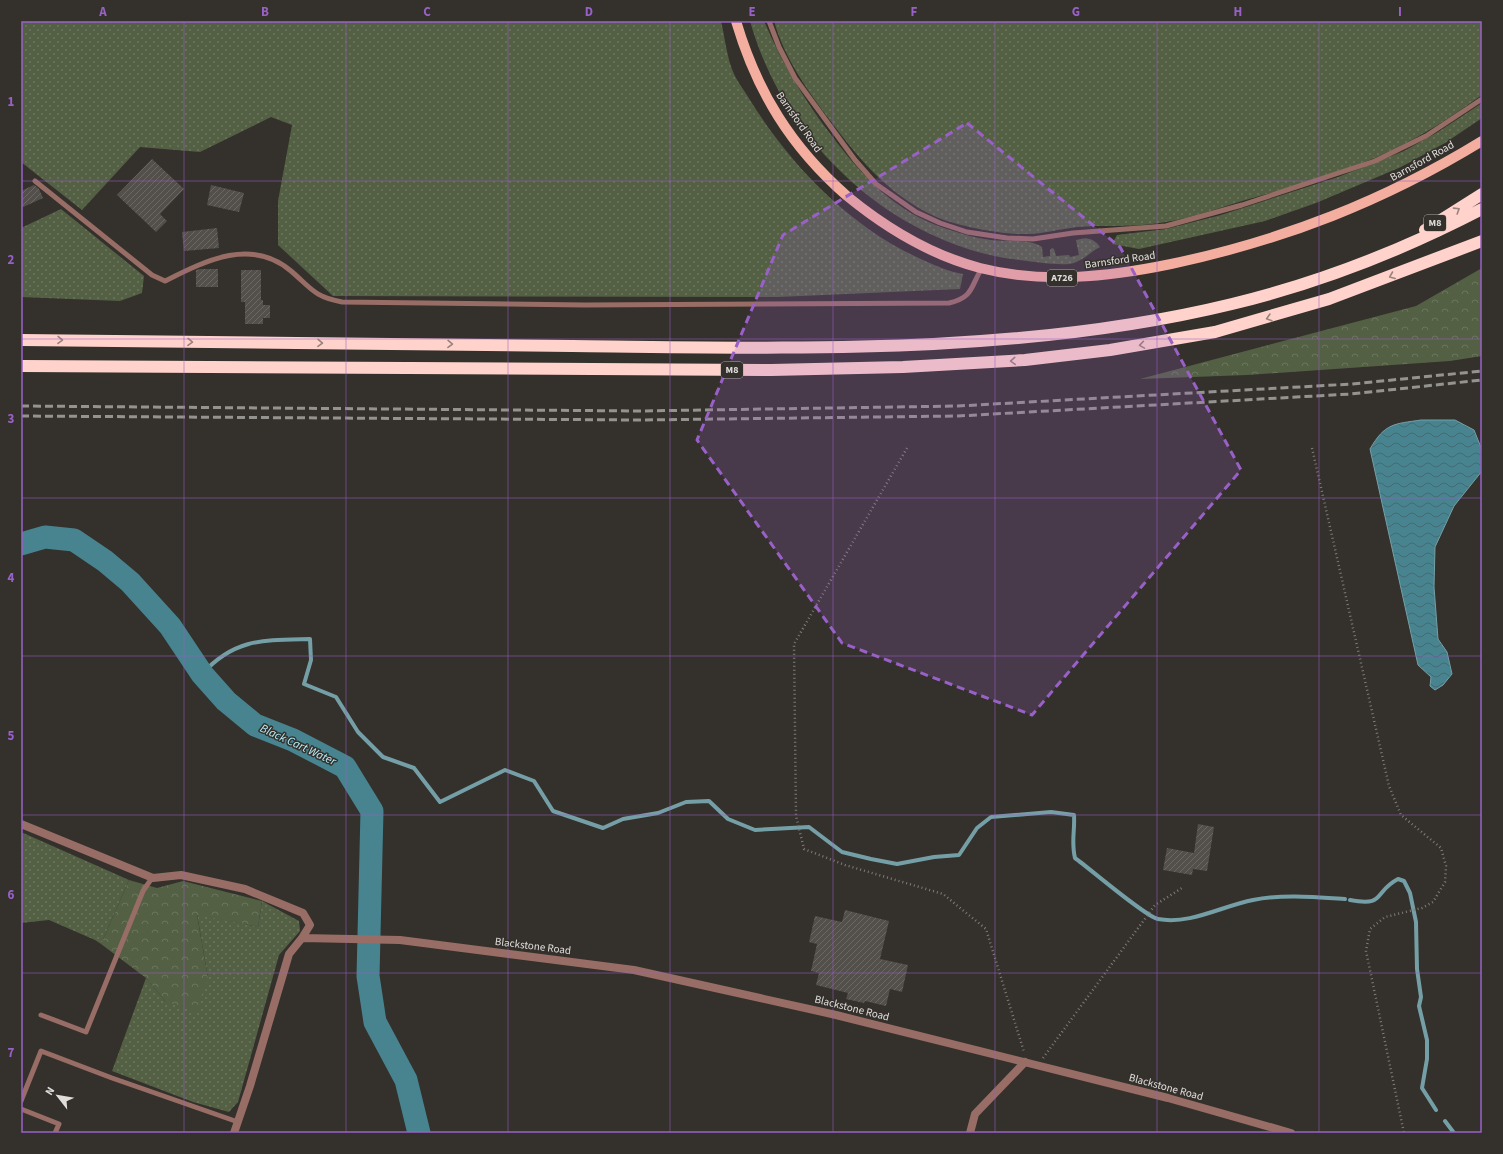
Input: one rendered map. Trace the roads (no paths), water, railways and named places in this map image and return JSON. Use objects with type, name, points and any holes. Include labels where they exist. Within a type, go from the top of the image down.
[{"type":"highway","name":"M8","points":[[1388,253],[1482,194]]},
{"type":"highway","name":"M8","points":[[21,340],[714,348],[840,347],[967,341],[1067,333],[1183,314],[1232,304],[1290,288],[1342,271],[1388,253],[1482,209]]},
{"type":"highway","name":"M8","points":[[1428,261],[1482,235]]},
{"type":"highway","name":"M8","points":[[21,366],[771,370],[903,368],[994,362],[1110,350],[1215,332],[1329,299],[1482,241]]},
{"type":"main road","name":"Barnsford Road","points":[[736,21],[750,64],[765,96],[792,138],[821,172],[857,204],[892,228],[942,254],[982,268],[1038,277],[1082,277],[1135,270],[1208,256],[1282,235],[1346,212],[1408,183],[1482,141]]},
{"type":"street","points":[[21,824],[152,878],[181,875],[245,889],[304,913],[310,925],[289,954],[234,1133]]},
{"type":"street","name":"Blackstone Road","points":[[302,938],[400,940],[634,970],[836,1015],[1168,1098],[1291,1133]]},
{"type":"street","points":[[970,1133],[975,1114],[1025,1062]]},
{"type":"lane","points":[[769,21],[779,47],[795,78],[855,160],[876,184],[916,212],[940,223],[967,232],[1007,238],[1033,239],[1073,233],[1166,226],[1242,205],[1374,161],[1426,136],[1482,99]]},
{"type":"lane","points":[[35,181],[152,275],[165,281],[193,266],[215,258],[241,254],[258,254],[275,259],[290,270],[312,291],[326,299],[342,302],[585,305],[949,303],[961,300],[974,288],[982,268]]},
{"type":"lane","points":[[41,1015],[86,1032],[143,891],[152,878]]},
{"type":"lane","points":[[21,1101],[41,1051],[112,1078],[238,1122]]},
{"type":"lane","points":[[21,1109],[59,1124],[55,1133]]},
{"type":"water","points":[[1421,420],[1455,420],[1474,430],[1482,450],[1482,471],[1454,506],[1435,547],[1434,587],[1438,639],[1447,652],[1452,674],[1443,685],[1435,690],[1430,686],[1431,677],[1418,665],[1370,449],[1380,434],[1391,426]]},
{"type":"waterway","name":"Black Cart Water","points":[[21,544],[45,537],[74,540],[105,561],[130,582],[170,626],[202,674],[226,701],[255,725],[293,740],[345,767],[372,811],[368,976],[375,1022],[406,1080],[419,1133]]},
{"type":"waterway","points":[[202,674],[226,653],[251,643],[310,639],[311,660],[304,684],[336,697],[358,732],[383,757],[414,768],[440,802],[505,770],[534,781],[553,811],[603,828],[623,819],[658,813],[686,802],[709,801],[728,819],[755,830],[809,827],[842,852],[897,864],[934,857],[959,855],[977,828],[991,817],[1051,812],[1074,815],[1073,847],[1075,858],[1142,910],[1158,919],[1170,920],[1194,917],[1264,898],[1299,896],[1345,899]]},
{"type":"waterway","points":[[1350,900],[1361,902],[1369,902],[1374,900],[1390,884],[1398,879],[1404,881],[1410,893],[1416,922],[1417,969],[1421,997],[1419,1006],[1427,1040],[1427,1059],[1422,1088],[1436,1110]]},
{"type":"waterway","points":[[1445,1121],[1454,1133]]},
{"type":"railway","points":[[21,406],[640,411],[958,406],[1352,384],[1482,371]]},
{"type":"railway","points":[[21,416],[640,420],[958,416],[1351,394],[1482,380]]}]
